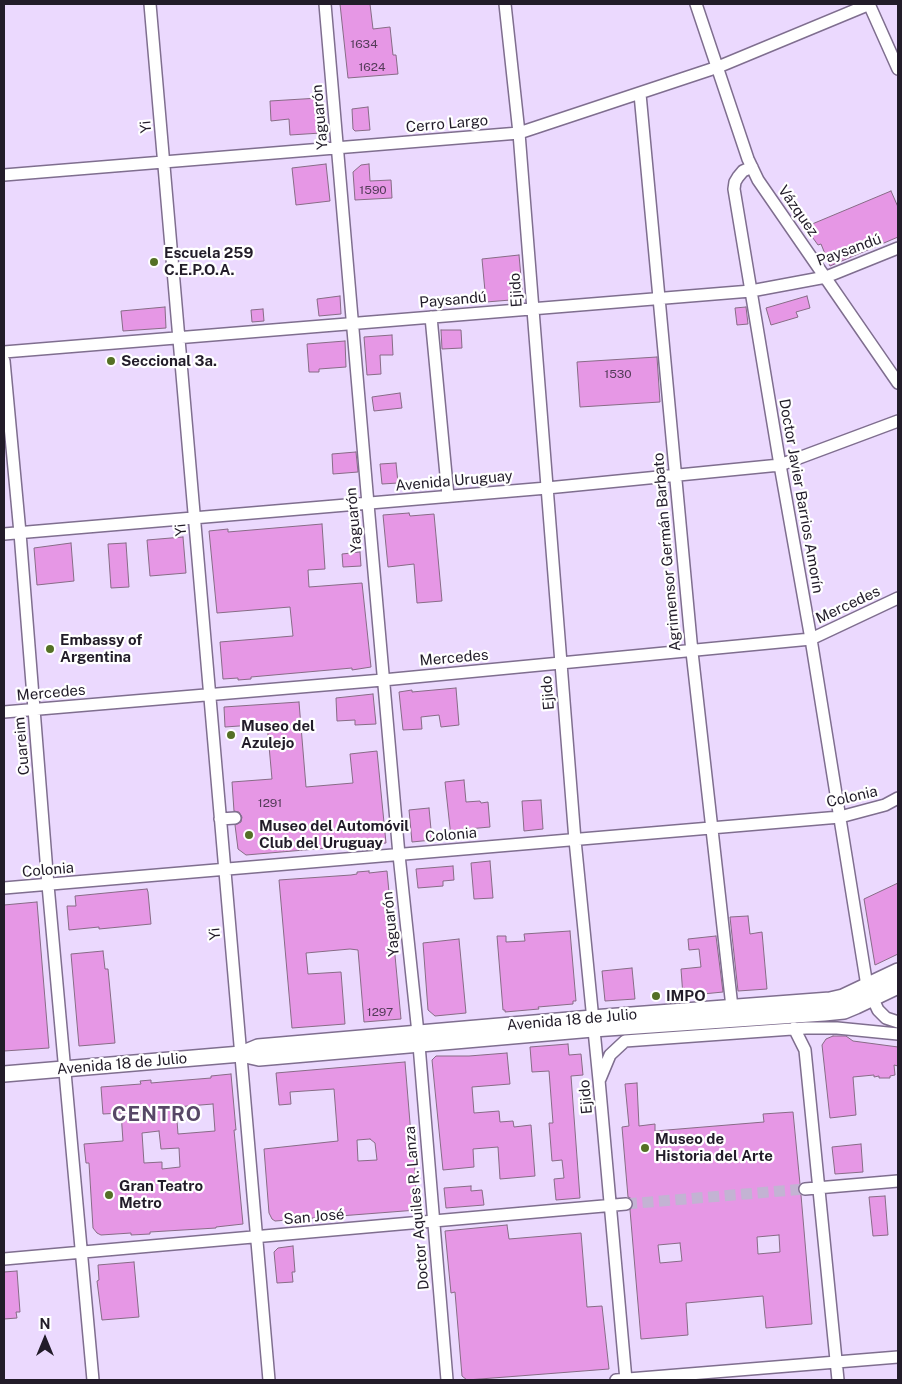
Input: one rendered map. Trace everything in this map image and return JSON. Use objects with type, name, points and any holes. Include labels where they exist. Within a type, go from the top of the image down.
[{"type":"main road","name":"Avenida 18 de Julio","points":[[593,1023],[654,1025],[837,1012],[856,1006],[869,992],[898,971]]},
{"type":"main road","name":"Avenida 18 de Julio","points":[[4,1074],[241,1054],[258,1047],[418,1039],[593,1023],[732,1007],[830,1000],[898,986]]},
{"type":"street","name":"Yi","points":[[150,4],[269,1380]]},
{"type":"street","name":"Yaguarón","points":[[326,4],[399,855],[418,1039]]},
{"type":"street","name":"Ejido","points":[[505,4],[519,133],[575,840],[599,1080],[623,1380]]},
{"type":"street","points":[[696,4],[718,67]]},
{"type":"street","name":"Cerro Largo","points":[[4,175],[519,133],[718,67],[869,4]]},
{"type":"street","points":[[869,4],[898,69]]},
{"type":"street","name":"Vázquez","points":[[718,67],[758,180],[898,383]]},
{"type":"street","name":"Agrimensor Germán Barbato","points":[[640,94],[692,652],[732,1007]]},
{"type":"street","name":"Doctor Javier Barrios Amorín","points":[[752,167],[743,171],[738,176],[734,190],[869,992]]},
{"type":"street","name":"Paysandú","points":[[4,352],[751,291],[826,277],[898,248]]},
{"type":"street","points":[[431,317],[448,496]]},
{"type":"street","name":"Cuareim","points":[[4,361],[64,1069],[93,1380]]},
{"type":"street","name":"Avenida Uruguay","points":[[4,534],[368,504],[780,465],[898,421]]},
{"type":"street","name":"Mercedes","points":[[4,712],[384,680],[692,652],[811,639],[898,598]]},
{"type":"street","name":"Colonia","points":[[4,888],[840,817],[885,805],[898,798]]},
{"type":"street","points":[[220,819],[235,818]]},
{"type":"street","points":[[288,851],[289,864]]},
{"type":"street","points":[[869,992],[881,1014],[898,1022]]},
{"type":"street","name":"Avenida 18 de Julio","points":[[599,1080],[610,1056],[635,1033],[654,1025],[679,1036]]},
{"type":"street","points":[[794,1028],[805,1050],[838,1380]]},
{"type":"street","name":"Avenida 18 de Julio","points":[[625,1041],[794,1028],[837,1028],[898,1034]]},
{"type":"street","name":"Doctor Aquiles R. Lanza","points":[[418,1039],[432,1222],[447,1380]]},
{"type":"street","points":[[806,1189],[898,1181]]},
{"type":"street","name":"San José","points":[[4,1259],[626,1204]]},
{"type":"street","points":[[623,1380],[898,1357]]},
{"type":"building","points":[[340,4],[370,4],[373,29],[390,27],[393,55],[396,55],[398,74],[348,78]]},
{"type":"building","points":[[319,98],[321,133],[290,135],[289,119],[271,121],[270,101]]},
{"type":"building","points":[[368,107],[370,130],[355,131],[353,129],[352,109]]},
{"type":"building","points":[[326,164],[330,201],[296,205],[292,168]]},
{"type":"building","points":[[369,164],[370,181],[391,180],[392,198],[355,200],[353,172],[361,165]]},
{"type":"building","points":[[891,191],[898,207],[898,237],[830,266],[821,244],[818,245],[805,227]]},
{"type":"building","points":[[519,255],[523,299],[486,302],[482,259]]},
{"type":"building","points":[[340,296],[341,314],[319,316],[317,299]]},
{"type":"building","points":[[807,296],[810,308],[796,312],[798,317],[771,325],[766,308]]},
{"type":"building","points":[[165,307],[166,328],[123,331],[121,311]]},
{"type":"building","points":[[746,307],[748,324],[737,325],[735,308]]},
{"type":"building","points":[[263,309],[264,321],[252,322],[251,310]]},
{"type":"building","points":[[441,330],[461,330],[462,348],[442,349]]},
{"type":"building","points":[[392,335],[393,355],[380,355],[381,374],[367,375],[364,337]]},
{"type":"building","points":[[345,341],[346,367],[319,369],[319,372],[309,372],[307,344]]},
{"type":"building","points":[[657,357],[660,402],[580,407],[577,362]]},
{"type":"building","points":[[400,393],[402,408],[374,411],[372,397]]},
{"type":"building","points":[[356,452],[358,472],[333,474],[332,454]]},
{"type":"building","points":[[396,463],[398,483],[382,484],[380,464]]},
{"type":"building","points":[[409,513],[410,516],[434,514],[442,601],[417,603],[414,564],[388,567],[383,515]]},
{"type":"building","points":[[322,524],[325,569],[308,570],[309,587],[362,583],[371,667],[251,677],[251,679],[223,679],[220,642],[293,636],[290,607],[217,613],[209,531],[228,529],[228,532]]},
{"type":"building","points":[[183,537],[186,573],[150,576],[147,540]]},
{"type":"building","points":[[71,543],[74,581],[37,585],[34,548]]},
{"type":"building","points":[[126,543],[129,587],[111,588],[108,544]]},
{"type":"building","points":[[360,552],[361,566],[343,567],[342,554]]},
{"type":"building","points":[[456,688],[459,725],[441,727],[439,715],[421,717],[422,729],[403,730],[399,692]]},
{"type":"building","points":[[373,694],[376,724],[355,725],[355,720],[337,721],[336,698]]},
{"type":"building","points":[[299,702],[306,787],[353,783],[350,754],[377,751],[386,843],[246,855],[238,849],[235,825],[241,822],[242,817],[239,812],[234,811],[232,782],[272,779],[267,724],[225,727],[224,707]]},
{"type":"building","points":[[464,780],[466,802],[488,802],[490,827],[468,829],[469,835],[451,837],[445,782]]},
{"type":"building","points":[[541,800],[543,829],[524,831],[522,801]]},
{"type":"building","points":[[429,808],[432,840],[412,842],[409,810]]},
{"type":"building","points":[[490,861],[493,898],[474,899],[471,863]]},
{"type":"building","points":[[453,866],[454,880],[443,881],[443,886],[418,888],[416,869]]},
{"type":"building","points":[[369,871],[369,873],[387,871],[401,1019],[364,1022],[358,950],[350,949],[306,953],[308,974],[341,972],[345,1024],[292,1028],[279,880],[351,875],[357,874],[357,872]]},
{"type":"building","points":[[898,883],[898,954],[875,965],[864,899]]},
{"type":"building","points":[[147,889],[151,924],[69,930],[67,906],[76,906],[75,896]]},
{"type":"building","points":[[37,902],[49,1048],[4,1051],[4,905]]},
{"type":"building","points":[[748,916],[750,934],[762,932],[767,989],[738,991],[730,917]]},
{"type":"building","points":[[570,931],[576,1001],[573,1001],[573,1004],[505,1012],[503,1010],[497,936],[506,936],[506,942],[525,941],[524,934]]},
{"type":"building","points":[[716,936],[723,992],[683,996],[681,969],[701,967],[699,949],[689,950],[688,939]]},
{"type":"building","points":[[459,939],[466,1013],[435,1016],[428,1010],[423,943]]},
{"type":"building","points":[[103,951],[105,969],[108,969],[115,1043],[79,1046],[71,954]]},
{"type":"building","points":[[632,968],[635,999],[605,1001],[602,971]]},
{"type":"building","points":[[833,1036],[846,1036],[853,1041],[898,1047],[898,1066],[894,1065],[895,1075],[890,1076],[890,1078],[879,1078],[879,1076],[874,1077],[874,1075],[853,1077],[856,1115],[830,1118],[822,1045],[826,1039]]},
{"type":"building","points":[[568,1044],[569,1055],[581,1054],[583,1075],[571,1076],[580,1198],[556,1200],[554,1179],[564,1178],[562,1160],[552,1161],[549,1123],[553,1123],[549,1071],[532,1072],[530,1047]]},
{"type":"building","points":[[507,1053],[510,1084],[472,1087],[474,1113],[499,1111],[500,1122],[513,1121],[514,1127],[531,1125],[535,1176],[500,1179],[498,1147],[473,1149],[474,1167],[443,1170],[432,1060],[436,1056]]},
{"type":"building","points":[[405,1062],[411,1135],[413,1135],[417,1210],[275,1221],[272,1219],[269,1213],[264,1149],[338,1141],[334,1089],[290,1092],[291,1104],[279,1105],[276,1073]],"holes":[[[370,1139],[375,1143],[377,1160],[358,1161],[357,1140]]]},
{"type":"building","points":[[231,1074],[243,1224],[216,1228],[150,1232],[150,1234],[101,1235],[97,1233],[93,1228],[89,1163],[86,1163],[84,1144],[123,1141],[121,1113],[103,1114],[101,1087],[141,1084],[140,1081],[151,1080],[151,1083],[211,1078],[211,1076]],"holes":[[[213,1104],[215,1131],[178,1134],[176,1107]],[[159,1131],[161,1149],[179,1148],[180,1167],[162,1169],[162,1162],[144,1163],[142,1133]]]},
{"type":"building","points":[[637,1083],[639,1126],[655,1124],[655,1131],[764,1122],[763,1114],[793,1112],[800,1184],[798,1189],[801,1195],[812,1324],[766,1328],[763,1296],[686,1303],[688,1335],[641,1339],[630,1210],[633,1204],[632,1199],[628,1197],[622,1127],[629,1126],[625,1084]],"holes":[[[779,1235],[780,1252],[758,1254],[757,1237]],[[680,1243],[682,1261],[660,1263],[658,1245]]]},
{"type":"building","points":[[861,1144],[863,1172],[835,1174],[832,1147]]},
{"type":"building","points":[[471,1186],[471,1191],[482,1190],[484,1205],[446,1208],[444,1188]]},
{"type":"building","points":[[885,1196],[888,1235],[873,1236],[869,1197]]},
{"type":"building","points":[[507,1225],[509,1239],[581,1233],[587,1307],[602,1306],[609,1369],[467,1380],[462,1376],[455,1292],[451,1293],[445,1231]]},
{"type":"building","points":[[293,1246],[295,1272],[292,1272],[293,1282],[277,1283],[274,1252],[278,1248]]},
{"type":"building","points":[[134,1262],[139,1317],[102,1320],[97,1281],[99,1280],[98,1265]]},
{"type":"building","points":[[17,1271],[20,1312],[16,1312],[17,1318],[4,1319],[4,1272]]},
{"type":"tunnel","points":[[626,1204],[805,1189]]},
{"type":"place","name":"Escuela 259 C.E.P.O.A.","points":[[154,262]]},
{"type":"place","name":"Seccional 3a.","points":[[111,361]]},
{"type":"place","name":"Embassy of Argentina","points":[[50,649]]},
{"type":"place","name":"Museo del Azulejo","points":[[231,735]]},
{"type":"place","name":"Museo del Automóvil Club del Uruguay","points":[[249,835]]},
{"type":"place","name":"IMPO","points":[[656,996]]},
{"type":"place","name":"Museo de Historia del Arte","points":[[645,1148]]},
{"type":"place","name":"Gran Teatro Metro","points":[[109,1195]]},
{"type":"district","name":"CENTRO","points":[[157,1115]]}]
